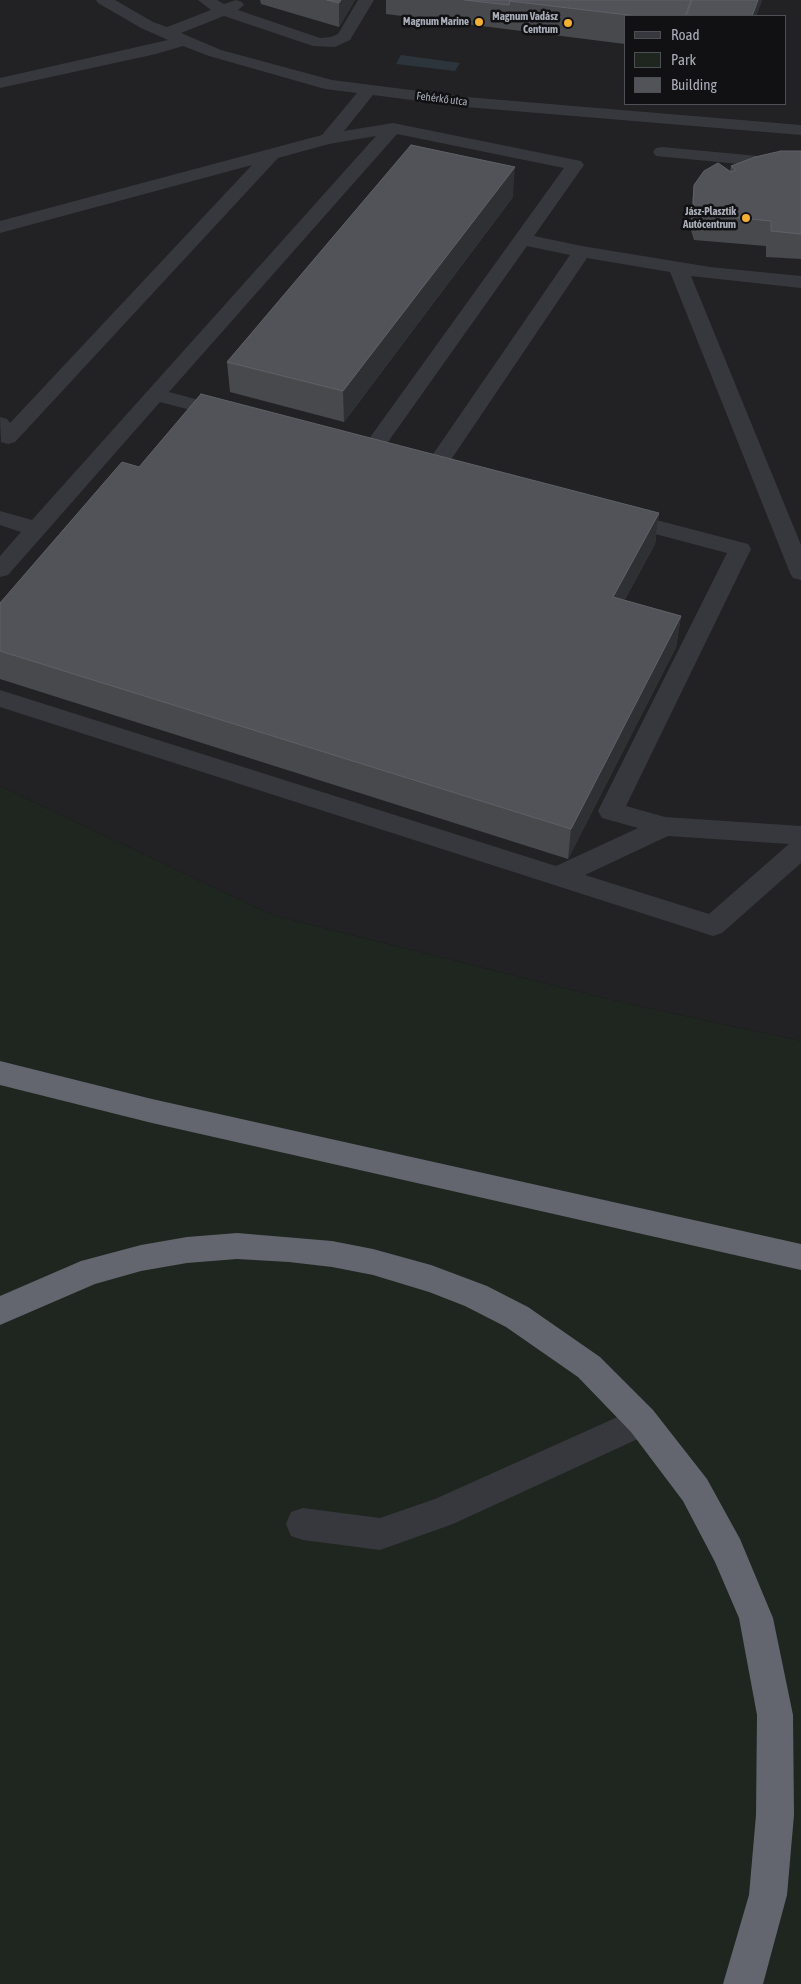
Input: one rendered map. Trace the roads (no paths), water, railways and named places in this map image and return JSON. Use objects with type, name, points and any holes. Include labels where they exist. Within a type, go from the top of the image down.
[{"type":"highway","points":[[0,1073],[152,1111],[801,1257]]},
{"type":"highway","points":[[0,1311],[92,1271],[150,1256],[187,1250],[237,1246],[332,1254],[373,1262],[430,1279],[476,1296],[516,1317],[589,1367],[642,1420],[695,1490],[728,1551],[756,1618],[775,1715],[775,1815],[768,1895],[743,1984]]},
{"type":"street","name":"Fehérkő utca","points":[[104,0],[147,25],[215,53],[332,85],[466,102],[800,125]]},
{"type":"street","points":[[206,0],[223,10],[319,43],[335,42],[344,37],[366,0]]},
{"type":"street","points":[[167,33],[244,0]]},
{"type":"street","points":[[1,82],[156,48],[184,40]]},
{"type":"street","points":[[328,140],[369,90]]},
{"type":"street","points":[[0,570],[393,128]]},
{"type":"street","points":[[0,227],[272,154],[328,140],[393,128],[576,165],[522,239],[386,455]]},
{"type":"street","points":[[662,152],[801,165]]},
{"type":"street","points":[[3,436],[272,154]]},
{"type":"street","points":[[522,239],[582,252],[710,273],[801,282]]},
{"type":"street","points":[[334,441],[444,471],[582,252]]},
{"type":"street","points":[[678,268],[801,573]]},
{"type":"street","points":[[156,395],[249,419]]},
{"type":"street","points":[[606,514],[740,549],[611,811],[666,826],[801,835]]},
{"type":"street","points":[[0,518],[36,529]]},
{"type":"street","points":[[0,698],[713,926],[801,848]]},
{"type":"street","points":[[558,876],[666,826]]},
{"type":"street","points":[[303,1524],[380,1534],[441,1513],[642,1420]]},
{"type":"place","name":"Magnum Marine","points":[[479,22]]},
{"type":"place","name":"Magnum Vadász Centrum","points":[[568,23]]},
{"type":"place","name":"Jász-Plasztik Autócentrum","points":[[746,218]]}]
